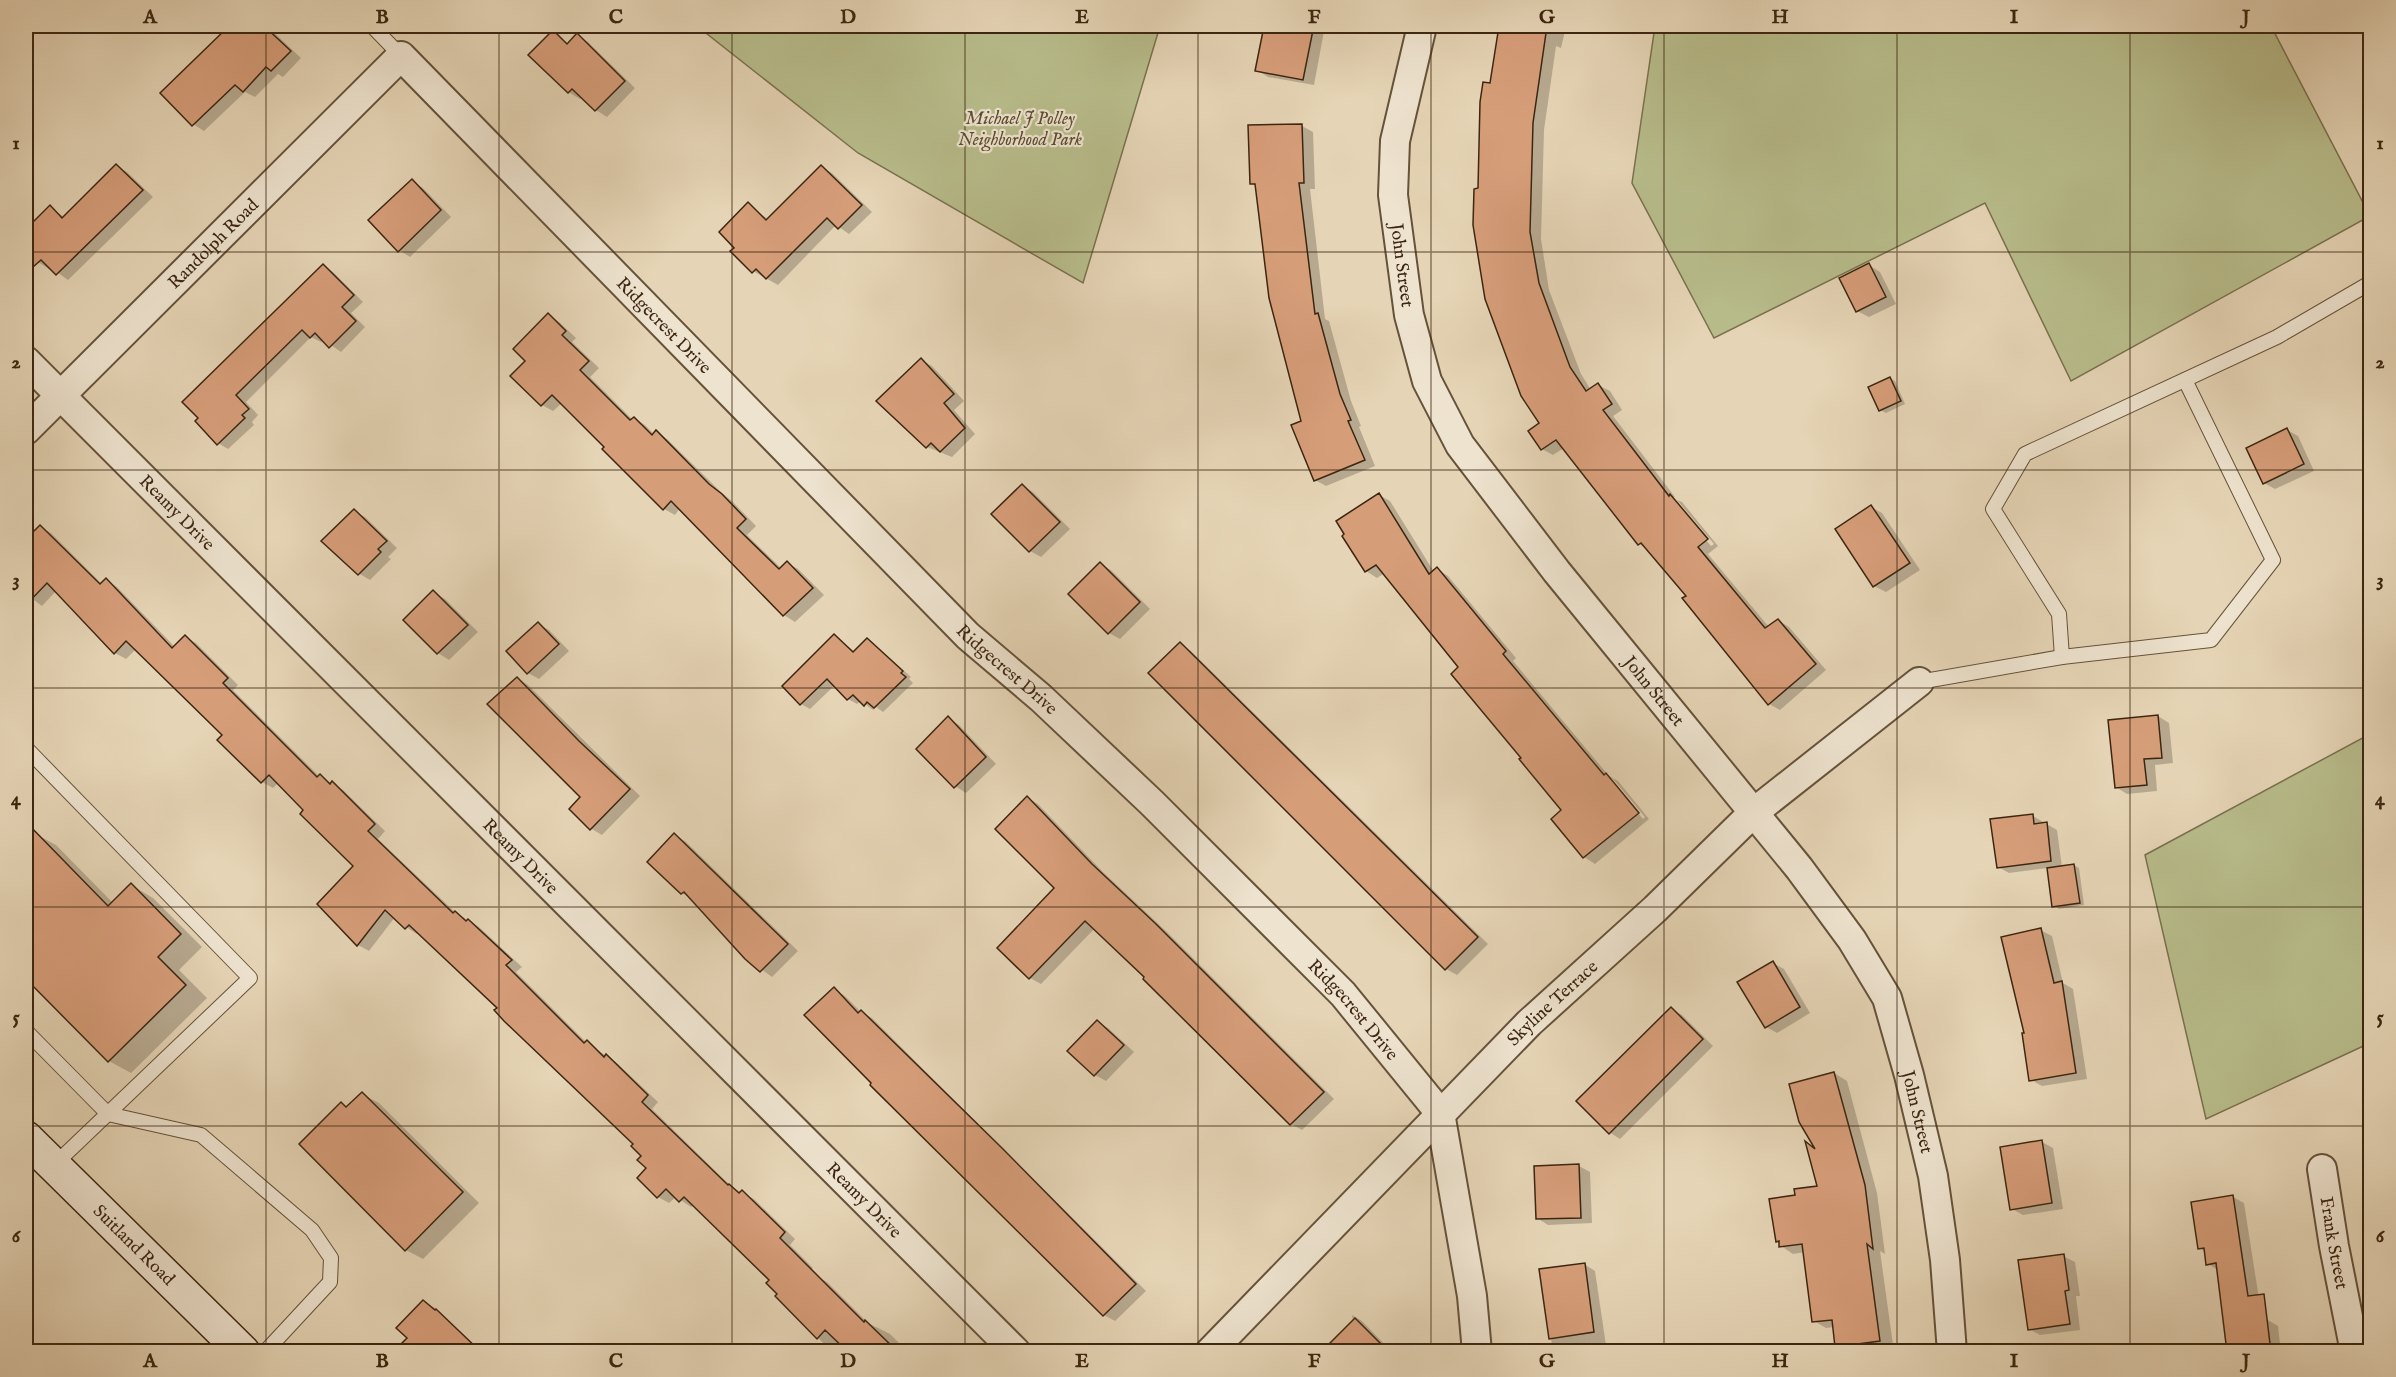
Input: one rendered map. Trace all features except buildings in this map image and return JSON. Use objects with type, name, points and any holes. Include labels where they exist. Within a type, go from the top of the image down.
[{"type":"main road","name":"Suitland Road","points":[[26,1138],[243,1352]]},
{"type":"street","name":"John Street","points":[[1422,26],[1395,141],[1394,195],[1409,315],[1427,381],[1460,445],[1557,572],[1799,868],[1852,940],[1887,998],[1909,1075],[1933,1176],[1945,1260],[1952,1352]]},
{"type":"street","name":"Randolph Road","points":[[26,430],[400,56]]},
{"type":"street","name":"Ridgecrest Drive","points":[[400,56],[968,636],[1041,698],[1152,803],[1335,986],[1440,1113],[1472,1296],[1477,1352]]},
{"type":"street","name":"Reamy Drive","points":[[26,361],[1016,1352]]},
{"type":"street","name":"Skyline Terrace","points":[[1210,1352],[1529,1023],[1655,909],[1753,813],[1919,682]]},
{"type":"street","name":"Frank Street","points":[[2322,1169],[2334,1246],[2355,1352]]},
{"type":"lane","points":[[372,26],[400,56]]},
{"type":"lane","points":[[2062,657],[2059,614],[1993,509],[2025,454],[2277,338],[2370,283]]},
{"type":"lane","points":[[1919,682],[2062,657],[2211,640],[2273,560],[2185,380]]},
{"type":"lane","points":[[26,749],[250,978],[54,1166]]},
{"type":"lane","points":[[26,1031],[108,1114],[201,1135],[312,1230],[331,1258],[330,1282],[265,1352]]},
{"type":"green space","name":"Michael J Polley Neighborhood Park","points":[[697,26],[1160,26],[1083,283],[858,153]]},
{"type":"green space","points":[[1655,26],[2271,26],[2370,216],[2071,381],[1985,203],[1714,338],[1632,183]]},
{"type":"green space","points":[[2370,734],[2370,1043],[2206,1119],[2145,855]]}]
